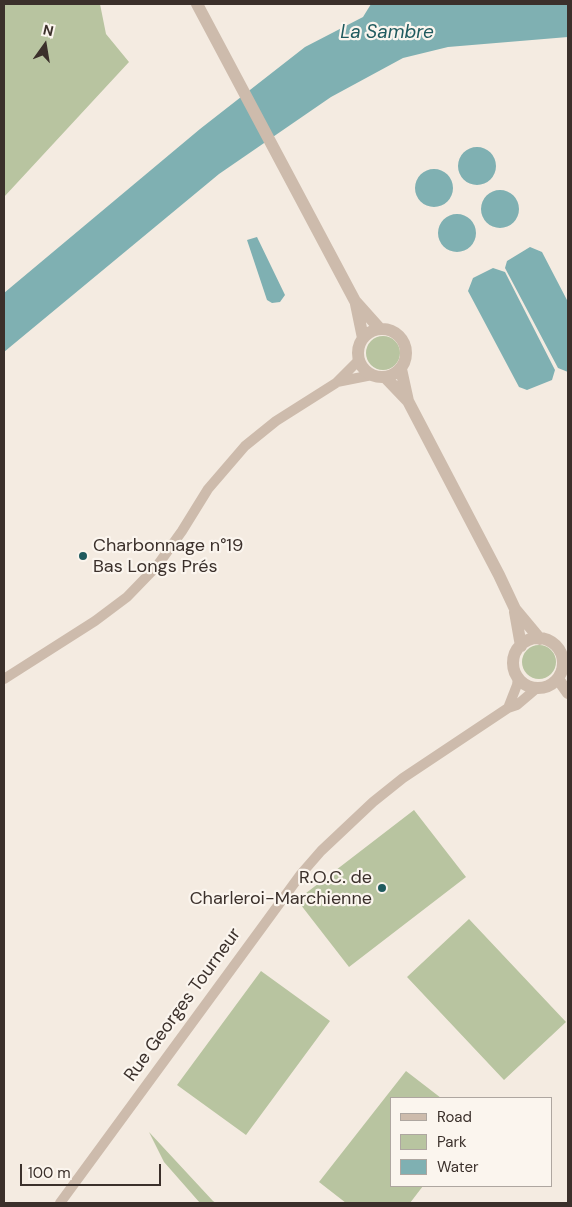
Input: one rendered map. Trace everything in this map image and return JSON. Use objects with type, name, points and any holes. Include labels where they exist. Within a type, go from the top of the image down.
[{"type":"street","points":[[197,4],[355,301],[380,329]]},
{"type":"street","points":[[355,301],[363,338]]},
{"type":"street","points":[[372,375],[364,369],[359,360],[358,348],[363,338],[374,330],[380,329],[394,332],[404,342],[407,356],[401,369],[386,378]]},
{"type":"street","points":[[6,674],[95,621],[127,597],[157,566],[208,489],[245,446],[276,421],[336,383],[359,360]]},
{"type":"street","points":[[401,369],[408,401],[500,575],[514,609],[521,646]]},
{"type":"street","points":[[336,383],[372,375],[386,378],[408,401]]},
{"type":"street","points":[[514,609],[540,639]]},
{"type":"street","points":[[563,672],[552,684],[537,688],[527,686],[518,677],[514,668],[514,660],[521,646],[527,642],[540,639],[550,642],[564,652],[563,672],[568,693]]},
{"type":"street","points":[[508,708],[515,694],[518,677]]},
{"type":"street","name":"Rue Georges Tourneur","points":[[60,1203],[301,874],[321,851],[373,802],[403,778],[508,708],[517,706],[537,688]]},
{"type":"green space","points":[[4,4],[100,4],[106,34],[129,62],[4,197]]},
{"type":"green space","points":[[383,336],[395,341],[400,353],[395,365],[383,370],[371,365],[366,353],[371,341]]},
{"type":"green space","points":[[539,645],[551,650],[556,662],[551,674],[539,679],[527,674],[522,662],[527,650]]},
{"type":"green space","name":"R.O.C. de Charleroi-Marchienne","points":[[414,810],[466,877],[349,967],[297,900]]},
{"type":"green space","points":[[469,919],[566,1022],[504,1080],[407,977]]},
{"type":"green space","points":[[261,971],[330,1021],[246,1135],[177,1085]]},
{"type":"green space","points":[[406,1071],[440,1097],[390,1097],[390,1187],[422,1187],[410,1203],[346,1203],[319,1182]]},
{"type":"green space","points":[[149,1132],[216,1203],[200,1203],[164,1162]]},
{"type":"water","name":"La Sambre","points":[[371,4],[568,4],[568,37],[448,47],[403,58],[331,97],[219,174],[4,352],[4,293],[200,129],[305,47],[363,17]]},
{"type":"water","points":[[477,147],[490,153],[496,166],[490,179],[477,185],[464,179],[458,166],[464,153]]},
{"type":"water","points":[[434,169],[447,175],[453,188],[447,201],[434,207],[421,201],[415,188],[421,175]]},
{"type":"water","points":[[500,190],[513,196],[519,209],[513,222],[500,228],[487,222],[481,209],[487,196]]},
{"type":"water","points":[[457,214],[470,220],[476,233],[470,246],[457,252],[444,246],[438,233],[444,220]]},
{"type":"water","points":[[257,237],[285,295],[280,302],[272,303],[267,300],[247,240]]},
{"type":"water","points":[[530,247],[542,252],[568,302],[568,372],[558,368],[505,268],[507,261]]},
{"type":"water","points":[[493,268],[505,272],[555,370],[552,380],[527,390],[519,387],[468,291],[473,278]]},
{"type":"place","name":"Charbonnage n°19 Bas Longs Prés","points":[[83,556]]},
{"type":"place","name":"R.O.C. de Charleroi-Marchienne","points":[[382,888]]}]
